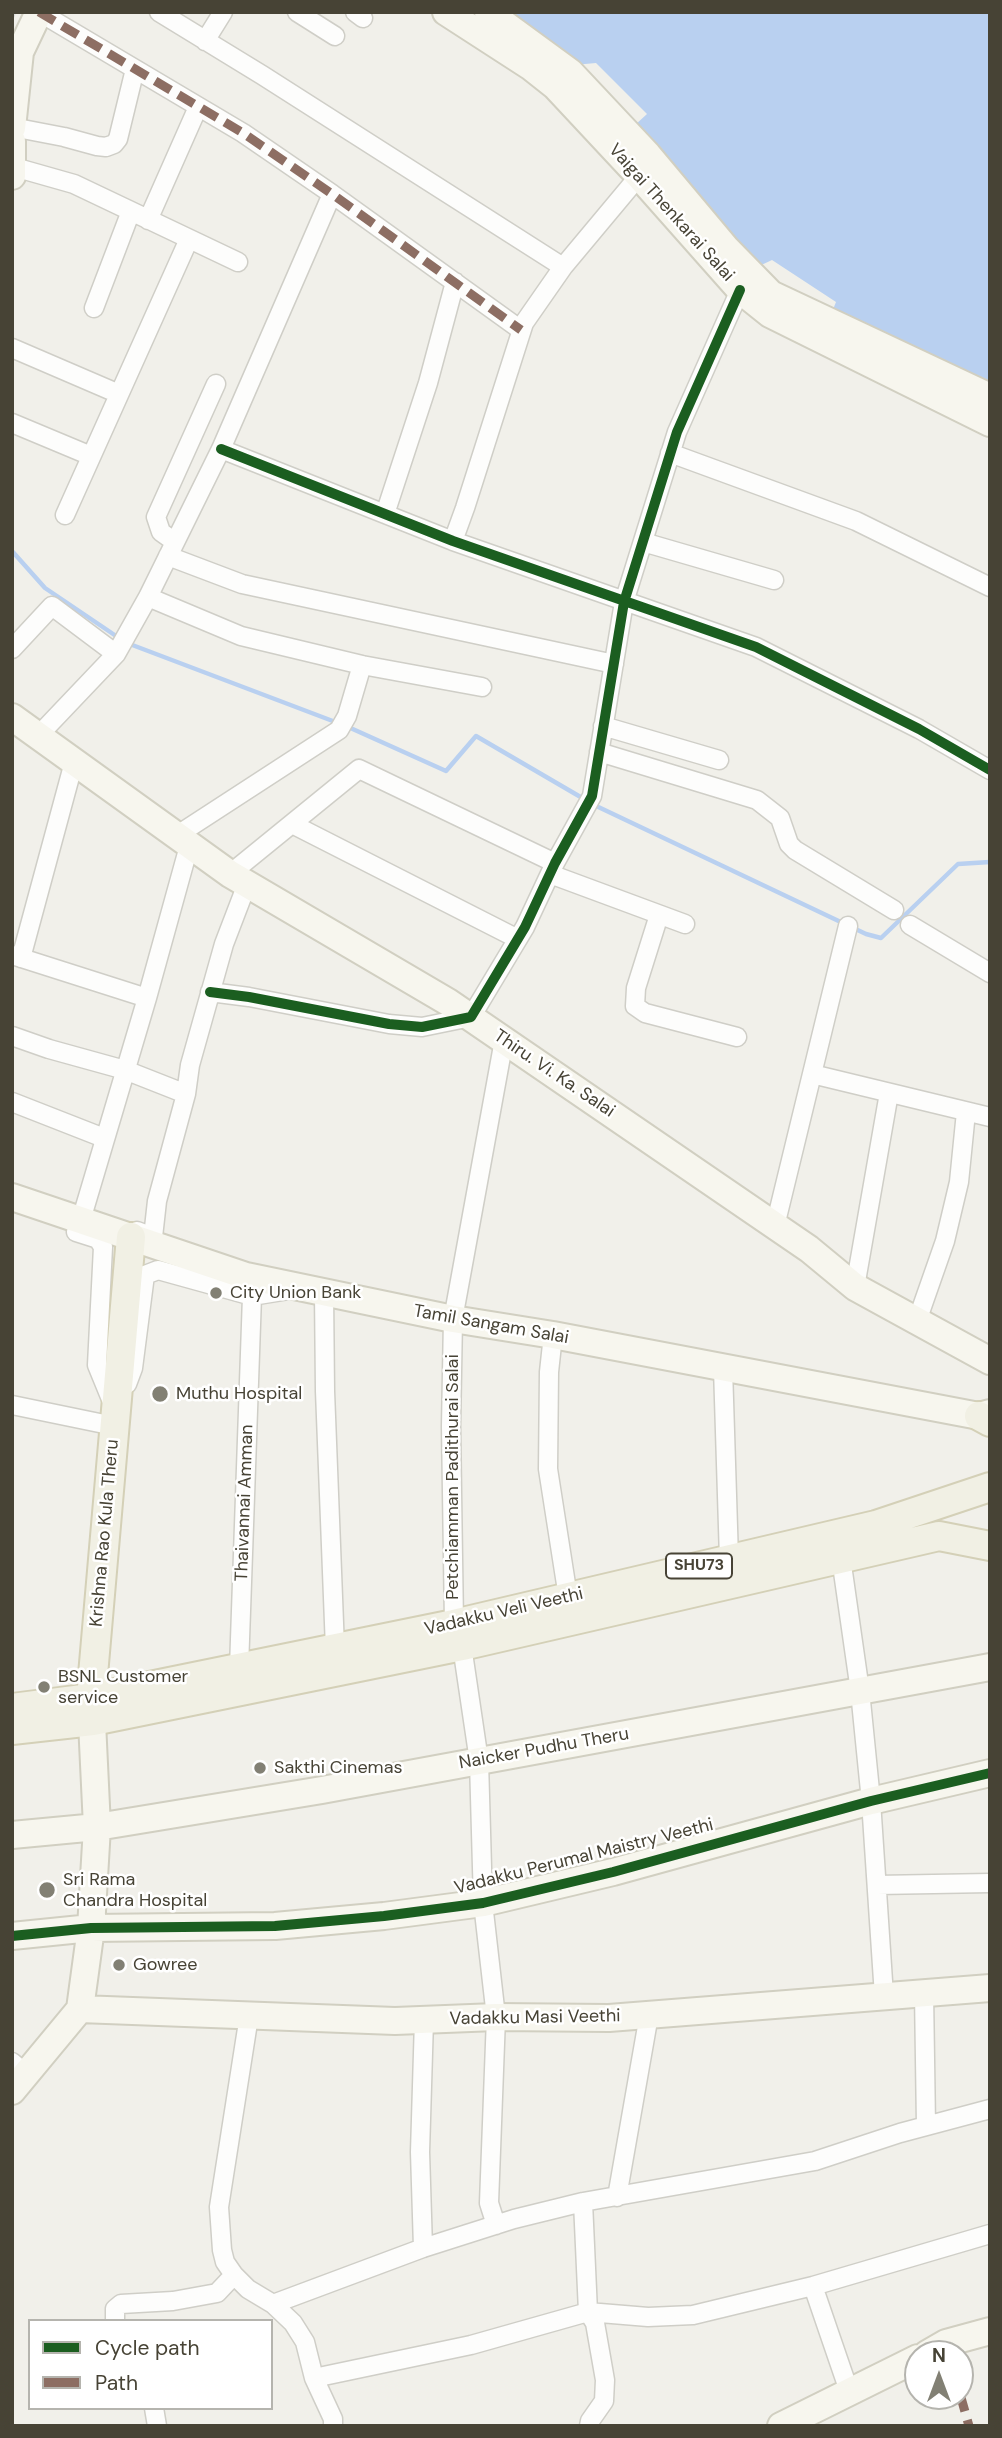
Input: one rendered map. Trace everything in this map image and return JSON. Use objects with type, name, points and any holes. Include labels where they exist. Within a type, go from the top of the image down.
[{"type":"main road","name":"Krishna Rao Kula Theru","points":[[92,1709],[118,1367],[142,1237]]},
{"type":"main road","name":"Vadakku Veli Veethi","points":[[12,1730],[239,1668],[335,1648],[458,1635],[568,1597],[876,1525],[990,1487]]},
{"type":"main road","points":[[943,1502],[937,1516],[939,1536],[990,1546]]},
{"type":"main road","name":"Vadakku Veli Veethi","points":[[12,1708],[92,1709],[939,1536]]},
{"type":"street","points":[[135,69],[114,144],[97,146],[12,128],[20,52],[39,12],[135,69],[243,134],[522,330]]},
{"type":"street","points":[[159,12],[563,267]]},
{"type":"street","points":[[205,41],[223,12]]},
{"type":"street","points":[[297,12],[335,36]]},
{"type":"street","name":"Vaigai Thenkarai Salai","points":[[446,12],[531,67],[555,86],[740,290],[770,314],[990,423]]},
{"type":"street","name":"Vaigai Thenkarai Salai","points":[[488,12],[570,72],[648,155],[726,248],[771,295],[990,397]]},
{"type":"street","points":[[148,220],[198,107]]},
{"type":"street","points":[[13,161],[74,184],[238,262]]},
{"type":"street","points":[[453,541],[524,323],[563,267],[639,176]]},
{"type":"street","points":[[38,736],[116,654],[148,597],[221,449],[332,194]]},
{"type":"street","points":[[94,308],[131,211]]},
{"type":"street","points":[[65,515],[190,239]]},
{"type":"street","points":[[385,514],[428,383],[455,282]]},
{"type":"street","points":[[211,992],[389,1024],[422,1027],[471,1017],[518,939],[588,803],[624,602],[677,432],[740,290]]},
{"type":"street","points":[[12,348],[119,394]]},
{"type":"street","points":[[216,384],[156,517],[172,549],[242,584],[614,664]]},
{"type":"street","points":[[12,423],[91,456]]},
{"type":"street","points":[[221,449],[453,541],[756,647],[919,729],[990,770]]},
{"type":"street","points":[[670,453],[856,521],[990,587]]},
{"type":"street","points":[[643,542],[774,580]]},
{"type":"street","points":[[148,597],[241,636],[362,665],[482,687]]},
{"type":"street","points":[[12,649],[52,606],[116,654]]},
{"type":"street","points":[[83,1210],[148,999],[183,841],[343,723],[362,665]]},
{"type":"street","name":"Thiru. Vi. Ka. Salai","points":[[12,717],[239,879],[471,1017],[809,1249],[855,1287],[990,1361]]},
{"type":"street","points":[[603,726],[719,760]]},
{"type":"street","points":[[599,752],[757,800],[780,818],[789,844],[794,850],[894,909]]},
{"type":"street","points":[[74,762],[17,956],[148,999]]},
{"type":"street","points":[[12,1184],[83,1210],[142,1237],[158,1201],[186,1094],[190,1065],[239,879],[292,824],[359,769],[553,868],[685,924]]},
{"type":"street","points":[[292,824],[518,939]]},
{"type":"street","points":[[659,915],[636,988],[635,1006],[645,1013],[737,1037]]},
{"type":"street","points":[[910,925],[990,973]]},
{"type":"street","points":[[775,1226],[848,926]]},
{"type":"street","points":[[12,1036],[125,1070],[186,1094]]},
{"type":"street","name":"Petchiamman Padithurai Salai","points":[[496,2225],[489,2203],[496,2017],[484,1903],[479,1761],[458,1635],[451,1426],[453,1319],[504,1040]]},
{"type":"street","points":[[812,1074],[990,1117]]},
{"type":"street","points":[[855,1287],[889,1093]]},
{"type":"street","points":[[12,1102],[104,1138]]},
{"type":"street","points":[[917,1321],[945,1241],[959,1182],[966,1112]]},
{"type":"street","name":"Tamil Sangam Salai","points":[[12,1197],[142,1237],[249,1286],[313,1290],[453,1319],[553,1335],[986,1417]]},
{"type":"street","points":[[12,1209],[97,1239],[103,1247],[97,1365],[114,1418]]},
{"type":"street","points":[[114,1418],[134,1368],[145,1275],[158,1270],[249,1286]]},
{"type":"street","name":"Thaivannai Amman","points":[[239,1668],[249,1286]]},
{"type":"street","points":[[313,1290],[325,1391],[335,1648]]},
{"type":"street","points":[[553,1335],[548,1469],[568,1597]]},
{"type":"street","points":[[723,1368],[729,1559]]},
{"type":"street","points":[[12,1405],[114,1418]]},
{"type":"street","points":[[841,1558],[872,1801],[884,1996]]},
{"type":"street","name":"Naicker Pudhu Theru","points":[[12,1835],[97,1827],[479,1761],[990,1667]]},
{"type":"street","points":[[17,2076],[80,2009],[90,1928],[97,1827],[92,1709]]},
{"type":"street","name":"Vadakku Perumal Maistry Veethi","points":[[12,1936],[90,1928],[275,1926],[484,1903],[613,1872],[872,1801],[990,1773]]},
{"type":"street","points":[[877,1885],[990,1883]]},
{"type":"street","name":"Vadakku Masi Veethi","points":[[80,2009],[395,2021],[496,2017],[609,2018],[990,1988]]},
{"type":"street","points":[[924,1993],[926,2126]]},
{"type":"street","points":[[617,2197],[649,2015]]},
{"type":"street","points":[[249,2016],[219,2207],[222,2250],[225,2262],[234,2276],[248,2289],[273,2304],[293,2323],[305,2342],[314,2378],[334,2426]]},
{"type":"street","points":[[423,2248],[419,2152],[424,2020]]},
{"type":"street","points":[[273,2304],[423,2248],[496,2225],[583,2202],[815,2161],[990,2109]]},
{"type":"street","points":[[583,2202],[588,2312],[595,2323],[605,2380],[604,2401],[589,2426]]},
{"type":"street","points":[[314,2378],[471,2345],[588,2312],[648,2316],[693,2315],[813,2286],[990,2234]]},
{"type":"street","points":[[114,2319],[115,2309],[121,2304],[173,2301],[217,2293],[234,2276]]},
{"type":"street","points":[[813,2286],[849,2391]]},
{"type":"street","points":[[957,2340],[990,2331]]},
{"type":"street","points":[[781,2426],[904,2365]]},
{"type":"water","points":[[508,12],[990,12],[990,381],[832,312],[836,302],[772,260],[755,268],[635,125],[647,114],[596,63],[574,65]]},
{"type":"waterway","points":[[12,551],[45,588],[119,638]]},
{"type":"waterway","points":[[127,643],[338,723]]},
{"type":"waterway","points":[[346,726],[446,771],[476,736],[584,799]]},
{"type":"waterway","points":[[592,804],[866,934],[881,938],[958,864],[990,862]]},
{"type":"railway","points":[[12,17],[14,12]]},
{"type":"marked path","points":[[39,12],[243,133],[521,330]]},
{"type":"marked path","points":[[964,2410],[969,2426]]},
{"type":"cycle path","points":[[210,992],[389,1024],[422,1027],[471,1017],[525,927],[555,863],[592,796],[624,602],[677,432],[740,290]]},
{"type":"cycle path","points":[[221,449],[453,541],[756,647],[919,729],[990,770]]},
{"type":"cycle path","points":[[12,1936],[91,1928],[275,1926],[483,1903],[613,1872],[871,1801],[990,1773]]},
{"type":"place","name":"City Union Bank","points":[[216,1293]]},
{"type":"place","name":"Muthu Hospital","points":[[160,1394]]},
{"type":"place","name":"BSNL Customer service","points":[[44,1687]]},
{"type":"place","name":"Sakthi Cinemas","points":[[260,1768]]},
{"type":"place","name":"Sri Rama Chandra Hospital","points":[[47,1890]]},
{"type":"place","name":"Gowree","points":[[119,1965]]}]
